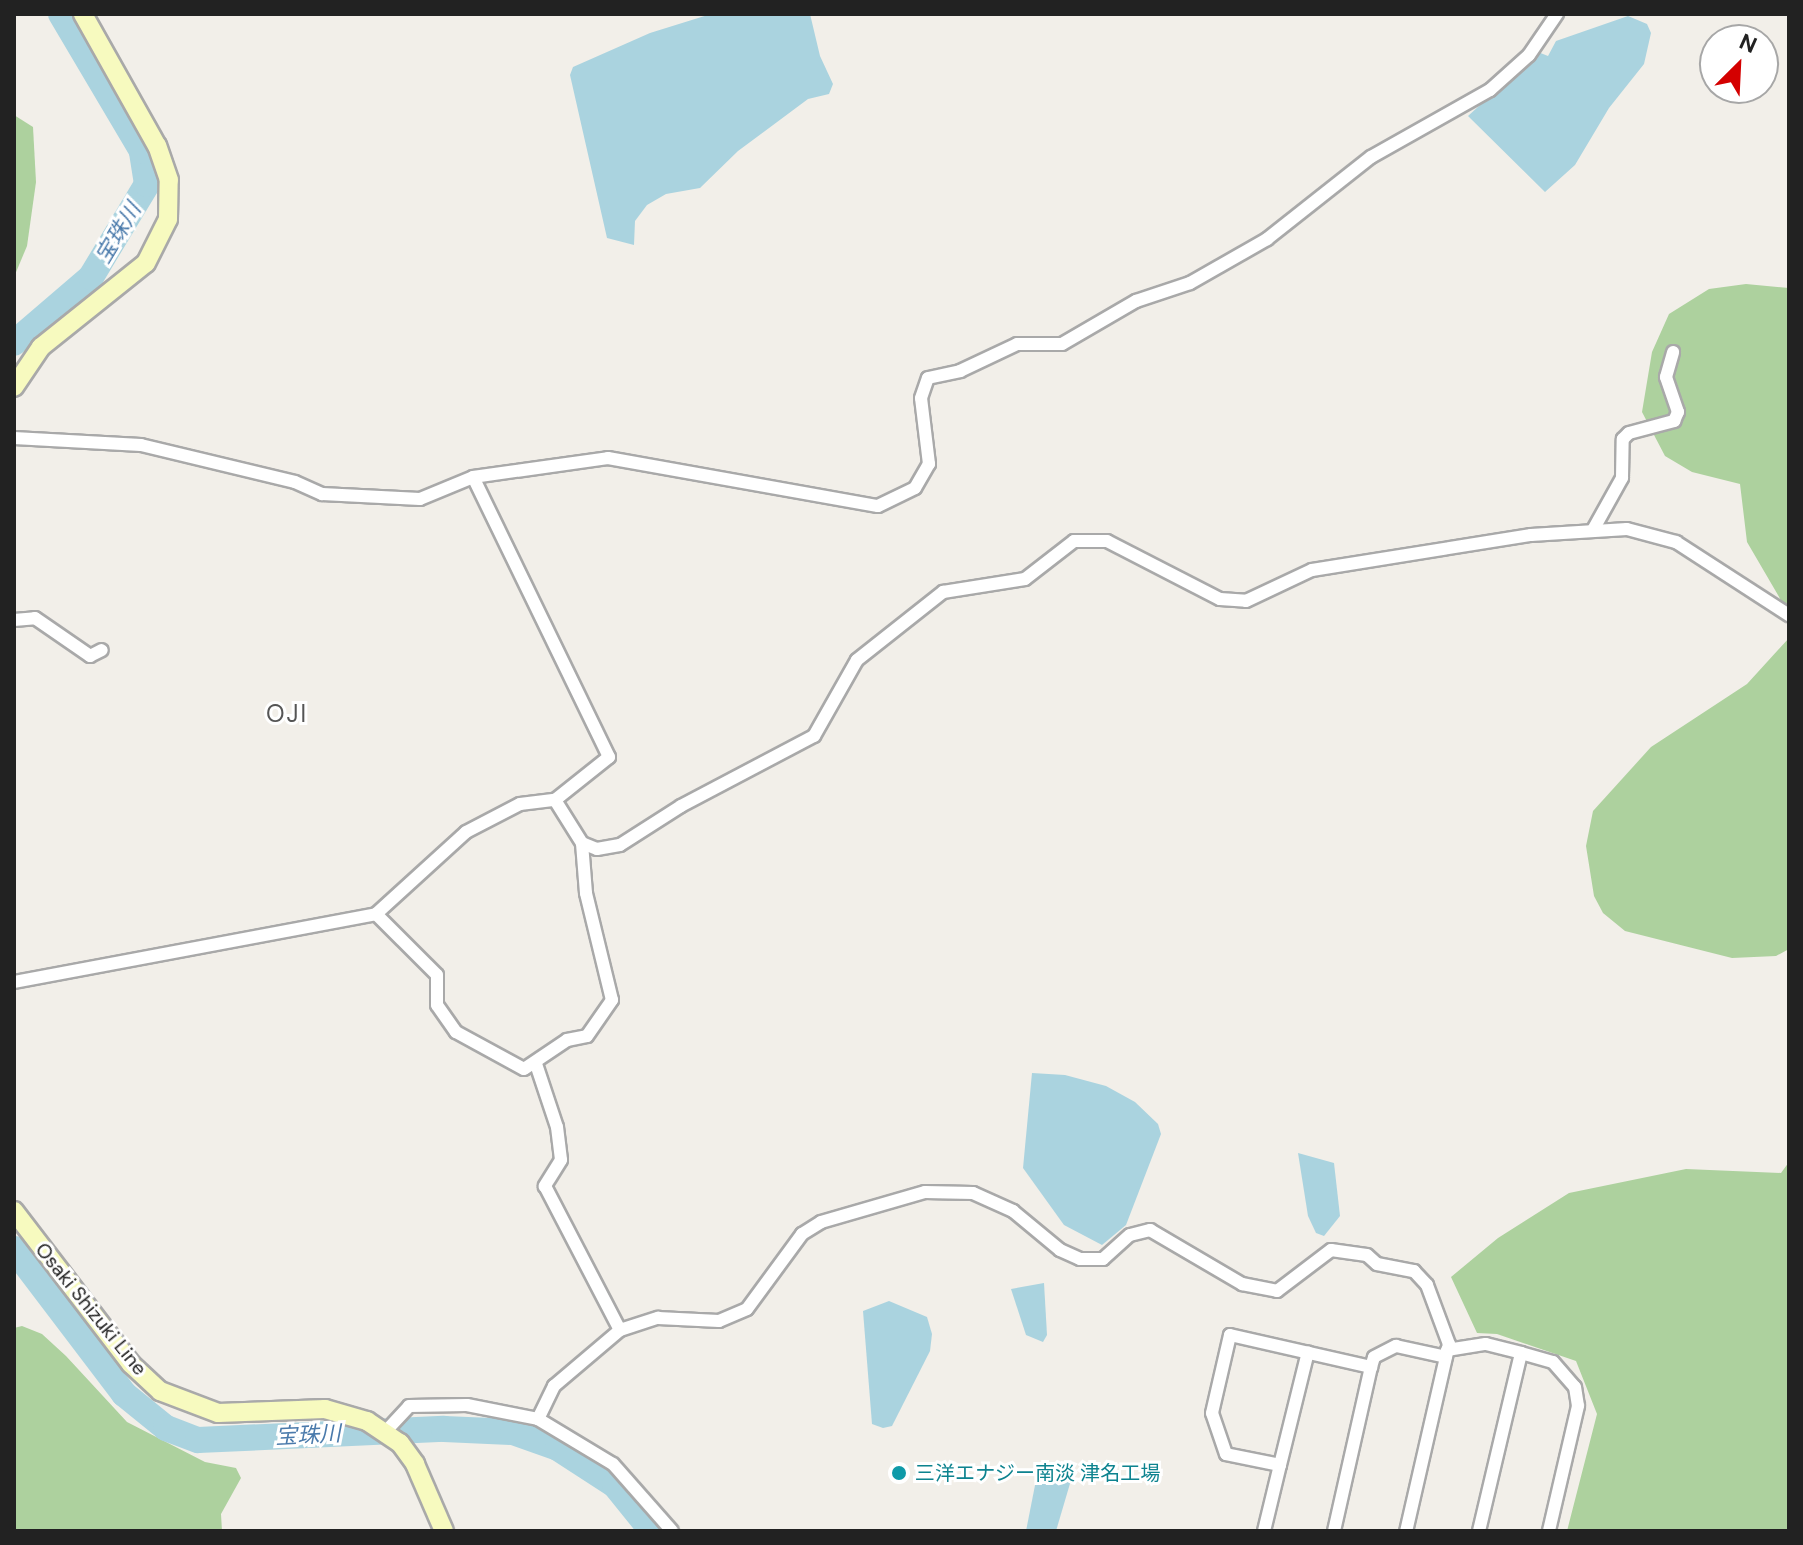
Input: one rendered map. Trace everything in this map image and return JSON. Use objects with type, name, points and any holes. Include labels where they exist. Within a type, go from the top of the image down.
[{"type":"main road","points":[[14,387],[41,347],[146,263],[168,219],[169,180],[157,146],[83,14]]},
{"type":"main road","name":"Osaki Shizuki Line","points":[[14,1211],[131,1364],[160,1391],[218,1413],[325,1409],[394,1430]]},
{"type":"main road","points":[[394,1430],[431,1493],[444,1531]]},
{"type":"street","points":[[14,438],[141,445],[295,482],[322,494],[420,499],[473,477],[630,459],[794,489],[835,502],[878,506],[895,501],[915,488],[929,464],[921,398],[928,378],[960,371],[1017,344],[1062,344],[1136,301],[1190,283],[1267,239],[1371,157],[1490,90],[1529,55],[1557,14]]},
{"type":"street","points":[[1593,530],[1622,478],[1623,439],[1629,433],[1674,421],[1678,412],[1666,377],[1673,352]]},
{"type":"street","points":[[14,982],[376,914],[466,832],[520,804],[555,800],[609,757],[473,477]]},
{"type":"street","points":[[582,843],[597,849],[620,845],[681,806],[814,736],[857,660],[943,592],[1025,579],[1074,541],[1107,541],[1220,599],[1246,601],[1312,570],[1593,530],[1627,529],[1676,542],[1789,615]]},
{"type":"street","points":[[14,620],[35,618],[90,656],[102,650]]},
{"type":"street","points":[[376,914],[437,975],[437,1005],[456,1032],[506,1064],[524,1069],[536,1064],[567,1040],[587,1036],[612,1000],[586,893],[582,843],[555,800]]},
{"type":"street","points":[[536,1064],[557,1127],[561,1160],[545,1186],[620,1330]]},
{"type":"street","points":[[538,1419],[554,1386],[620,1330],[658,1318],[733,1318],[747,1309],[802,1234],[821,1222],[889,1201],[941,1192],[991,1199],[1080,1259],[1103,1259],[1130,1235],[1150,1230],[1242,1284],[1277,1291],[1331,1250],[1367,1255],[1377,1264],[1414,1271],[1427,1285],[1447,1353],[1406,1531]]},
{"type":"street","points":[[1280,1465],[1226,1454],[1212,1413],[1230,1335],[1371,1367]]},
{"type":"street","points":[[1334,1531],[1374,1357],[1396,1346],[1447,1353],[1486,1344],[1553,1362],[1575,1387],[1578,1406],[1549,1531]]},
{"type":"street","points":[[1264,1531],[1308,1352]]},
{"type":"street","points":[[1479,1531],[1521,1353]]},
{"type":"street","points":[[394,1430],[409,1406],[458,1404],[538,1419],[613,1464],[672,1531]]},
{"type":"green space","points":[[14,115],[33,127],[36,182],[27,246],[14,277]]},
{"type":"green space","points":[[1746,284],[1789,288],[1789,614],[1747,542],[1740,484],[1692,472],[1665,456],[1642,412],[1652,352],[1669,314],[1709,289]]},
{"type":"green space","points":[[1789,638],[1789,949],[1776,956],[1732,958],[1625,931],[1603,913],[1594,896],[1586,846],[1593,811],[1651,747],[1747,684]]},
{"type":"green space","points":[[1789,1162],[1789,1531],[1567,1531],[1597,1414],[1576,1361],[1497,1334],[1477,1333],[1451,1277],[1498,1238],[1569,1193],[1686,1169],[1781,1173]]},
{"type":"green space","points":[[22,1326],[42,1334],[127,1422],[205,1462],[236,1468],[241,1478],[221,1514],[222,1531],[14,1531],[14,1328]]},
{"type":"water","points":[[711,14],[810,14],[820,56],[833,84],[829,94],[808,99],[738,151],[700,188],[666,194],[647,205],[635,221],[634,245],[607,238],[570,75],[573,67],[650,33]]},
{"type":"water","points":[[1628,16],[1647,24],[1651,33],[1644,64],[1609,108],[1575,165],[1545,192],[1468,116],[1538,52],[1548,56],[1556,41]]},
{"type":"water","points":[[1032,1073],[1065,1075],[1106,1086],[1135,1102],[1158,1124],[1161,1134],[1126,1225],[1102,1245],[1064,1225],[1023,1168]]},
{"type":"water","points":[[1298,1153],[1334,1163],[1340,1216],[1324,1236],[1316,1233],[1308,1216]]},
{"type":"water","points":[[1044,1283],[1047,1335],[1043,1342],[1026,1335],[1011,1289]]},
{"type":"water","points":[[889,1301],[927,1317],[932,1334],[930,1351],[892,1426],[883,1428],[872,1424],[863,1311]]},
{"type":"water","points":[[1039,1465],[1074,1470],[1056,1531],[1026,1531]]},
{"type":"waterway","name":"宝珠川","points":[[14,343],[91,277],[147,184],[142,151],[61,14]]},
{"type":"waterway","name":"宝珠川","points":[[14,1249],[124,1394],[166,1428],[198,1440],[444,1429],[513,1432],[558,1448],[615,1485],[652,1531]]},
{"type":"place","name":"三洋エナジー南淡 津名工場","points":[[899,1473]]},
{"type":"district","name":"OJI","points":[[287,714]]}]
